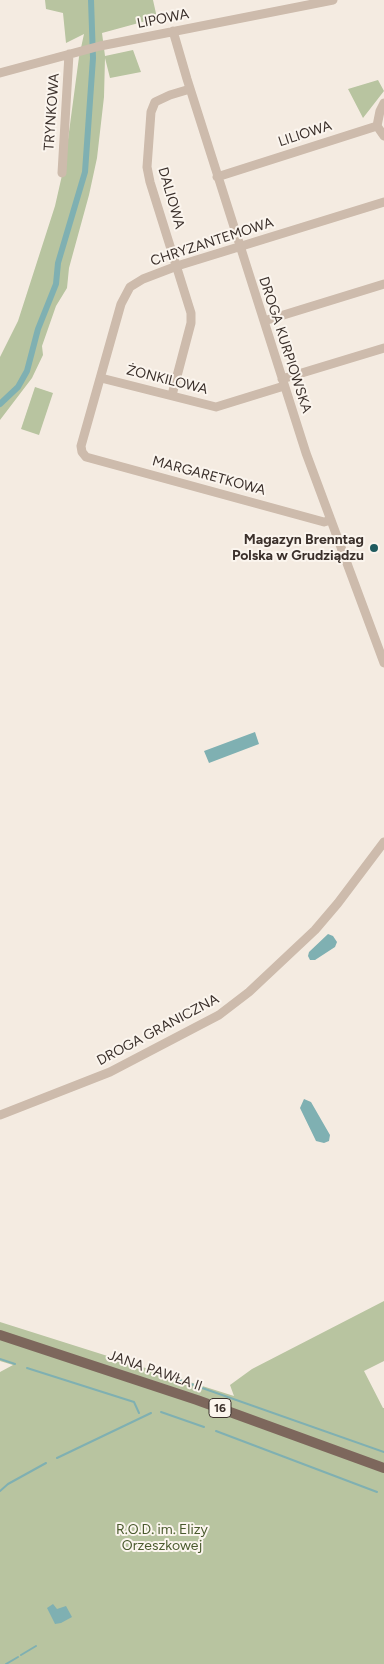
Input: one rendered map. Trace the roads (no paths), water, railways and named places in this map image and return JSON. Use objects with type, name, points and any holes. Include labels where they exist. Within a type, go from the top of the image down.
[{"type":"main road","name":"JANA PAWŁA II","points":[[0,1335],[189,1397],[384,1468]]},
{"type":"street","name":"LIPOWA","points":[[0,73],[100,46],[333,0]]},
{"type":"street","name":"DROGA KURPIOWSKA","points":[[173,31],[190,90],[306,453],[384,663]]},
{"type":"street","name":"TRYNKOWA","points":[[62,172],[70,54]]},
{"type":"street","name":"DALIOWA","points":[[172,395],[191,323],[191,313],[147,167],[151,112],[155,102],[170,95],[190,90]]},
{"type":"street","points":[[384,103],[377,126],[384,136]]},
{"type":"street","name":"LILIOWA","points":[[218,177],[377,126]]},
{"type":"street","name":"CHRYZANTEMOWA","points":[[82,452],[81,446],[121,304],[130,287],[142,279],[177,266],[384,202]]},
{"type":"street","points":[[264,321],[384,284]]},
{"type":"street","name":"ŻONKILOWA","points":[[101,378],[216,407],[384,348]]},
{"type":"street","name":"MARGARETKOWA","points":[[82,452],[86,457],[324,522],[331,520]]},
{"type":"street","name":"DROGA GRANICZNA","points":[[0,1115],[110,1072],[219,1015],[249,992],[315,930],[384,842]]},
{"type":"water","points":[[255,732],[259,744],[209,763],[204,751]]},
{"type":"water","points":[[328,934],[333,936],[337,942],[335,947],[315,960],[310,960],[309,952]]},
{"type":"water","points":[[304,1099],[311,1102],[330,1135],[329,1141],[324,1143],[316,1141],[300,1108]]},
{"type":"water","points":[[53,1604],[57,1609],[66,1606],[72,1617],[55,1624],[47,1608]]},
{"type":"waterway","points":[[0,404],[18,387],[27,371],[38,329],[56,284],[58,263],[85,172],[93,58],[91,0]]},
{"type":"waterway","points":[[0,1359],[15,1364]]},
{"type":"waterway","points":[[27,1368],[134,1402],[139,1413]]},
{"type":"waterway","points":[[171,1377],[384,1452]]},
{"type":"waterway","points":[[161,1412],[204,1427]]},
{"type":"waterway","points":[[57,1458],[151,1413]]},
{"type":"waterway","points":[[216,1431],[377,1492]]},
{"type":"waterway","points":[[0,1491],[8,1484],[46,1463]]},
{"type":"waterway","points":[[21,1655],[36,1646]]},
{"type":"waterway","points":[[6,1664],[18,1657]]},
{"type":"place","name":"Magazyn Brenntag Polska w Grudziądzu","points":[[374,548]]},
{"type":"park label","name":"R.O.D. im. Elizy Orzeszkowej","points":[[162,1538]]}]
